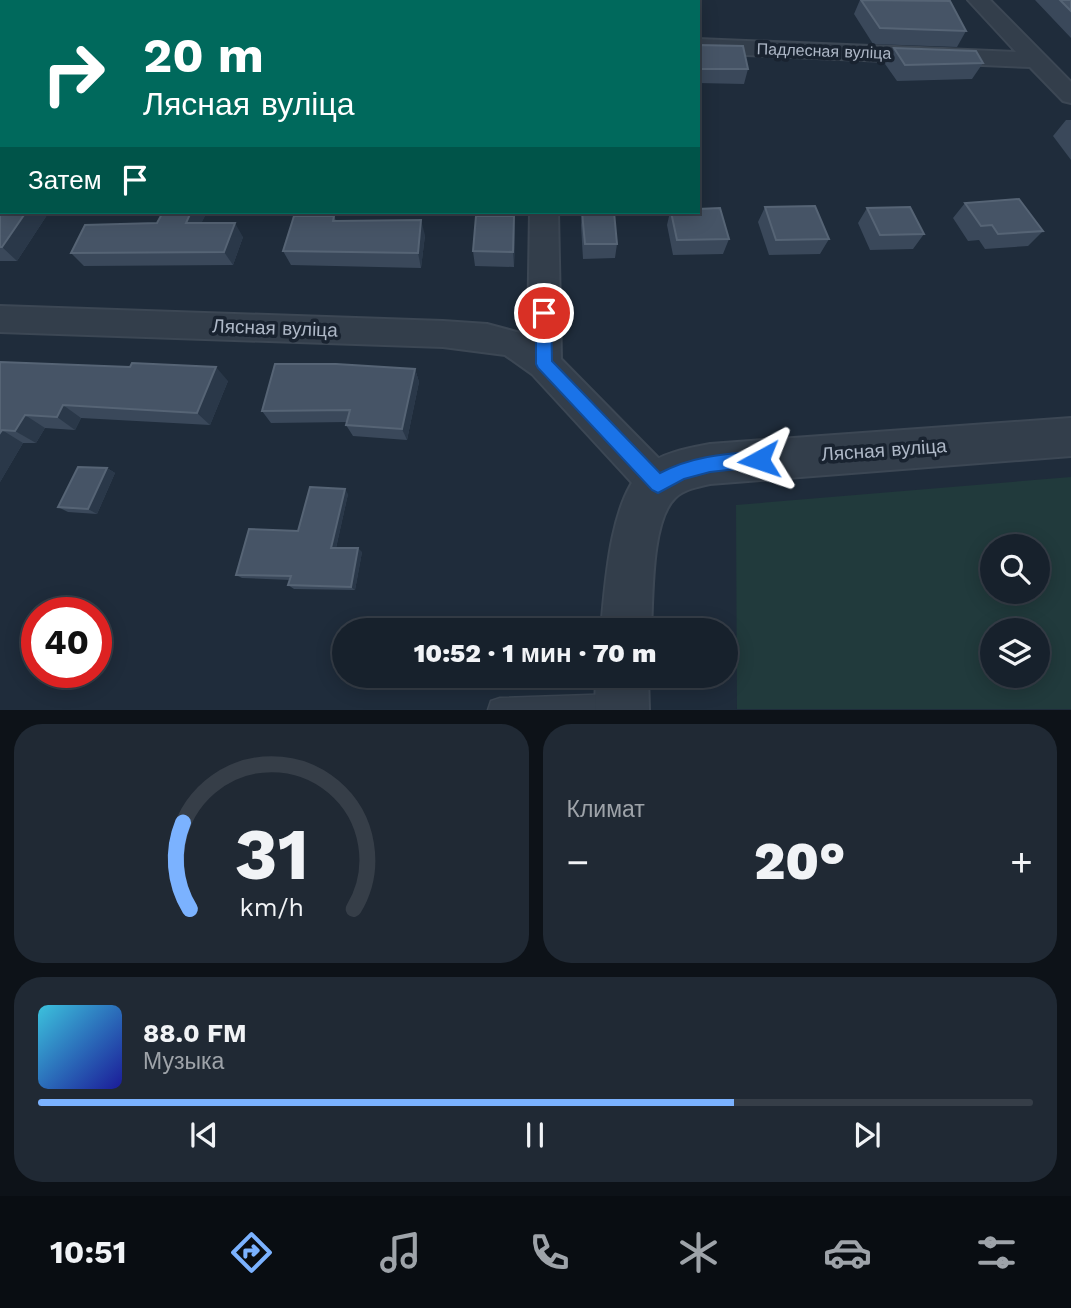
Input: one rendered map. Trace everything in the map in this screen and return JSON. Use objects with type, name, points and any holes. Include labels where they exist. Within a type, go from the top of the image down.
[{"type":"street","points":[[978,0],[1071,96]]},
{"type":"street","name":"Падлесная вуліца","points":[[700,46],[1034,60]]},
{"type":"street","points":[[544,214],[544,364]]},
{"type":"street","name":"Лясная вуліца","points":[[0,319],[487,337],[514,343],[544,364],[658,484],[680,472],[710,464],[1071,437]]},
{"type":"street","points":[[627,618],[637,534],[645,507],[658,484]]},
{"type":"lane","points":[[500,709],[622,697]]},
{"type":"green space","points":[[1071,477],[1071,709],[737,709],[736,505]]},
{"type":"building","points":[[861,0],[950,1],[966,31],[880,28]]},
{"type":"building","points":[[1060,0],[1071,0],[1071,11]]},
{"type":"building","points":[[700,45],[743,46],[748,69],[700,69]]},
{"type":"building","points":[[894,48],[976,51],[983,63],[905,65]]},
{"type":"building","points":[[1019,199],[1043,231],[998,234],[992,225],[981,226],[965,203]]},
{"type":"building","points":[[815,206],[829,239],[776,240],[765,207]]},
{"type":"building","points":[[910,207],[924,234],[880,235],[867,208]]},
{"type":"building","points":[[720,208],[729,239],[677,240],[671,214],[700,214],[700,209]]},
{"type":"building","points":[[0,214],[25,214],[2,247]]},
{"type":"building","points":[[162,214],[190,214],[186,223],[235,223],[224,252],[71,253],[85,225],[157,223]]},
{"type":"building","points":[[582,214],[614,214],[617,244],[585,244]]},
{"type":"building","points":[[294,216],[334,216],[333,221],[421,220],[418,253],[283,251]]},
{"type":"building","points":[[476,216],[514,216],[513,252],[473,251]]},
{"type":"building","points":[[0,362],[216,367],[197,413],[63,405],[57,417],[25,415],[15,431],[2,430],[0,433]]},
{"type":"building","points":[[275,364],[336,364],[415,369],[402,429],[346,425],[350,410],[262,411]]},
{"type":"building","points":[[78,467],[107,468],[88,509],[58,507]]},
{"type":"building","points":[[310,487],[345,489],[331,548],[358,548],[351,587],[288,585],[291,576],[236,575],[249,529],[298,531]]},
{"type":"route","points":[[544,313],[544,364],[658,484],[680,472],[710,464],[759,460]]}]
